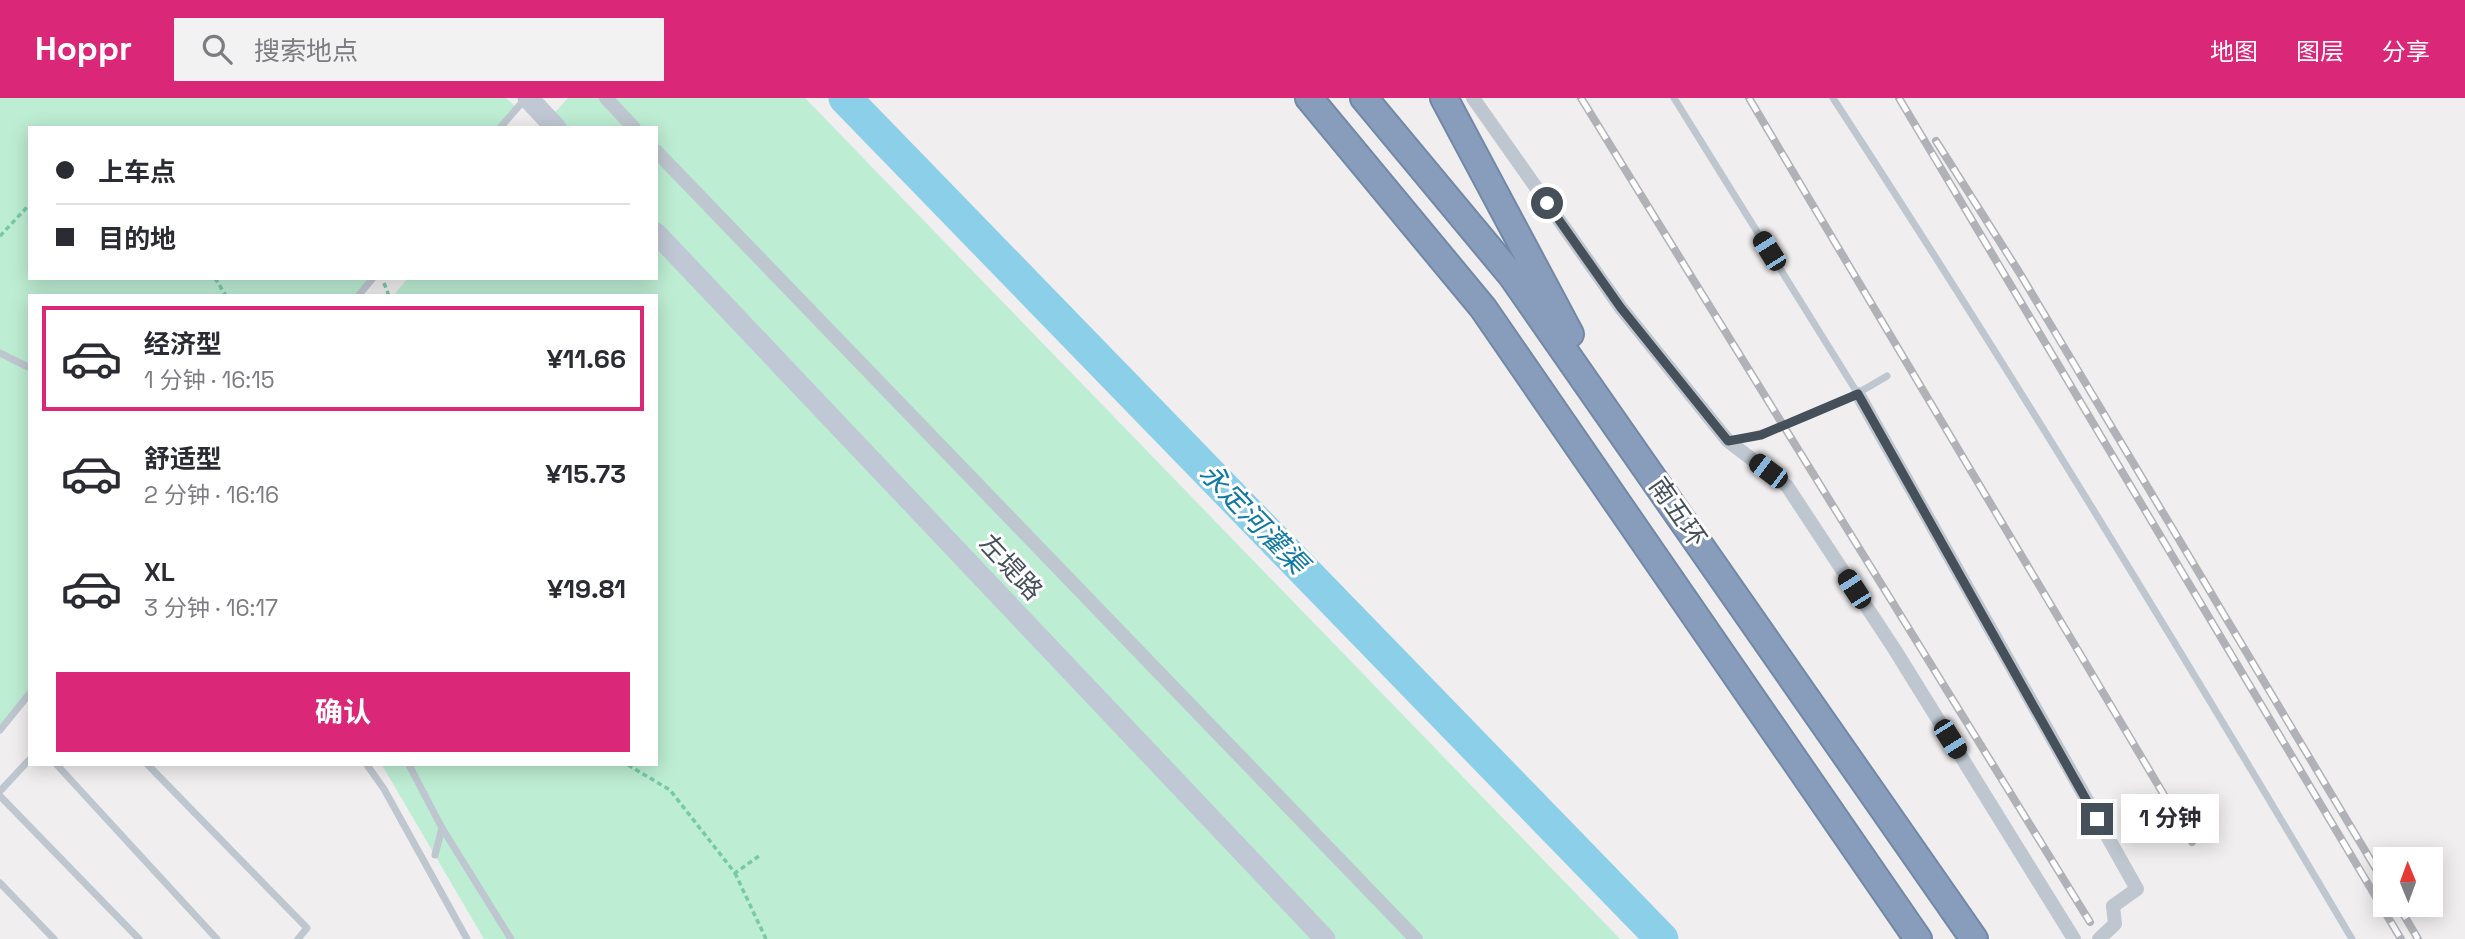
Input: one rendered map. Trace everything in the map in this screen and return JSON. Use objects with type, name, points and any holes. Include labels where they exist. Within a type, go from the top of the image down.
[{"type":"highway","name":"南五环","points":[[1309,98],[1483,308],[1918,939]]},
{"type":"highway","name":"南五环","points":[[1364,98],[1512,276],[1627,437],[1974,939]]},
{"type":"highway","points":[[1444,98],[1627,437]]},
{"type":"main road","points":[[527,98],[554,126]]},
{"type":"main road","name":"左堤路","points":[[658,235],[1325,939]]},
{"type":"street","points":[[606,98],[632,126]]},
{"type":"street","points":[[1473,98],[1621,308],[1728,441],[1787,486],[1895,650],[2074,939]]},
{"type":"street","points":[[658,152],[1416,939]]},
{"type":"street","points":[[1858,394],[2137,889],[2113,906],[2115,924],[2099,939]]},
{"type":"lane","points":[[502,126],[527,98]]},
{"type":"lane","points":[[1674,98],[1858,394]]},
{"type":"lane","points":[[1833,98],[1982,326],[2147,593],[2352,939]]},
{"type":"lane","points":[[360,294],[371,280]]},
{"type":"lane","points":[[0,353],[28,367]]},
{"type":"lane","points":[[1728,441],[1761,435],[1858,394],[1887,376]]},
{"type":"lane","points":[[0,730],[28,695]]},
{"type":"lane","points":[[28,760],[0,793],[139,939]]},
{"type":"lane","points":[[58,766],[217,939]]},
{"type":"lane","points":[[149,766],[307,928],[298,939]]},
{"type":"lane","points":[[368,766],[384,789],[467,939]]},
{"type":"lane","points":[[410,766],[442,828],[511,939]]},
{"type":"lane","points":[[435,855],[442,828]]},
{"type":"lane","points":[[0,883],[54,939]]},
{"type":"path","points":[[0,236],[28,206]]},
{"type":"path","points":[[630,766],[670,790],[734,873],[766,939]]},
{"type":"path","points":[[734,873],[759,856]]},
{"type":"green space","points":[[0,98],[506,98],[517,108],[503,126],[28,126],[28,280],[374,280],[363,294],[28,294],[28,697],[0,731]]},
{"type":"green space","points":[[568,98],[805,98],[1620,939],[484,939],[383,766],[658,766],[658,294],[395,294],[406,280],[658,280],[658,126],[543,126]]},
{"type":"waterway","name":"永定河灌渠","points":[[845,98],[1662,939]]},
{"type":"railway","points":[[1581,98],[2090,922]]},
{"type":"railway","points":[[1749,98],[2192,842]]},
{"type":"railway","points":[[1899,98],[2401,939]]},
{"type":"railway","points":[[1936,141],[2019,272],[2373,864]]},
{"type":"railway","points":[[2405,917],[2418,939]]},
{"type":"route","points":[[1547,203],[1621,308],[1728,441],[1761,435],[1858,394],[2097,819]]}]
